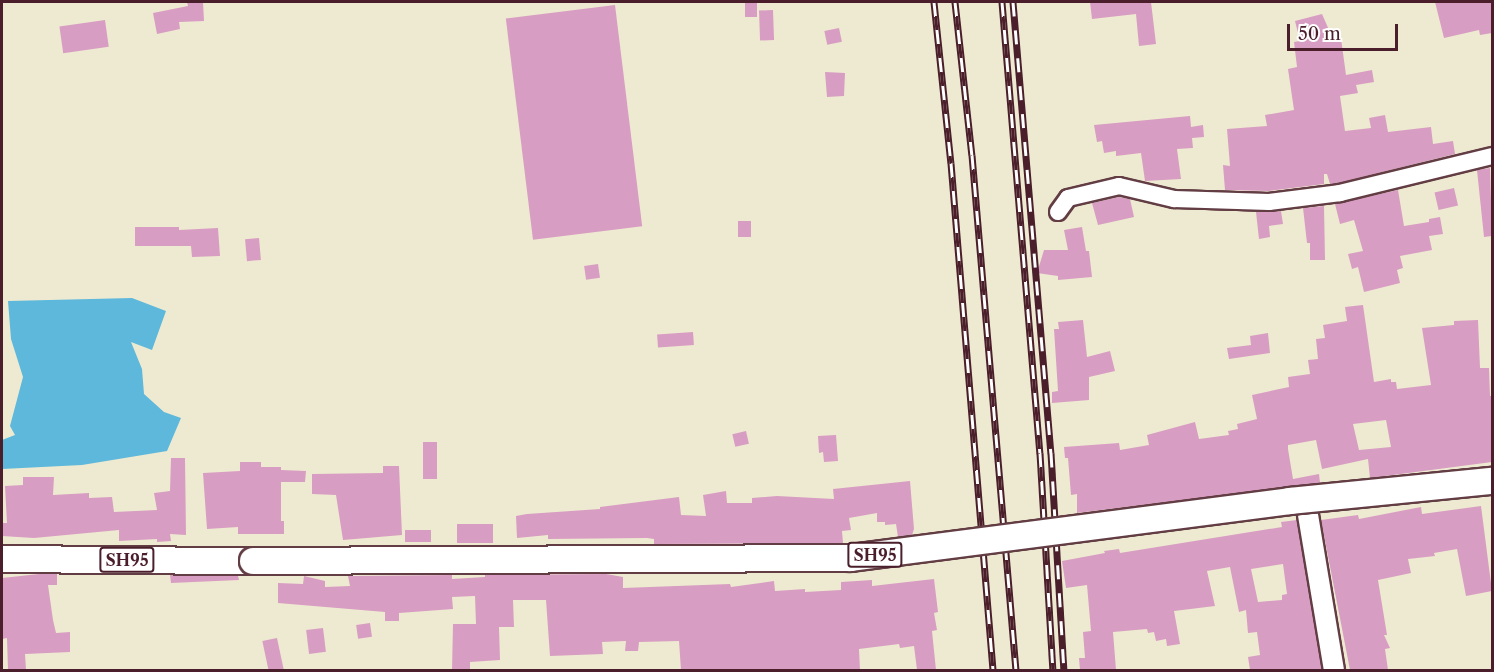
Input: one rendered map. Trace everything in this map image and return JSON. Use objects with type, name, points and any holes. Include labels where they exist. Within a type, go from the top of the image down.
[{"type":"main road","name":"SH95","points":[[2,560],[851,558],[1290,501],[1492,481]]},
{"type":"street","points":[[1058,212],[1068,198],[1119,186],[1174,199],[1269,202],[1340,194],[1492,156]]},
{"type":"street","points":[[1308,515],[1334,670]]},
{"type":"water","points":[[132,298],[166,311],[152,350],[131,342],[142,369],[144,394],[164,412],[181,418],[167,451],[82,465],[2,469],[2,440],[15,435],[10,426],[23,377],[11,339],[8,301]]},
{"type":"building","points":[[187,2],[203,2],[204,21],[179,22],[180,29],[157,34],[153,13],[188,6]]},
{"type":"building","points":[[745,2],[757,2],[757,17],[745,17]]},
{"type":"building","points":[[1090,2],[1151,2],[1156,44],[1139,46],[1136,14],[1092,19]]},
{"type":"building","points":[[1435,2],[1492,2],[1492,33],[1480,35],[1479,30],[1444,38]]},
{"type":"building","points":[[615,5],[642,226],[533,240],[506,18]]},
{"type":"building","points":[[759,10],[773,10],[774,40],[760,40]]},
{"type":"building","points":[[1322,14],[1329,30],[1340,31],[1346,75],[1372,70],[1374,82],[1356,85],[1358,93],[1340,96],[1345,131],[1371,128],[1369,118],[1385,115],[1388,132],[1431,127],[1433,144],[1453,141],[1455,154],[1338,183],[1330,184],[1327,174],[1324,174],[1324,184],[1269,191],[1225,190],[1223,165],[1230,166],[1227,129],[1267,126],[1265,115],[1294,110],[1288,69],[1297,67],[1294,42],[1300,41],[1295,21]]},
{"type":"building","points":[[105,20],[109,47],[63,53],[59,26]]},
{"type":"building","points":[[839,28],[842,42],[827,45],[824,31]]},
{"type":"building","points":[[825,72],[845,73],[844,96],[827,97]]},
{"type":"building","points":[[1190,116],[1191,127],[1203,125],[1204,137],[1192,138],[1193,148],[1177,149],[1181,179],[1145,181],[1141,153],[1116,156],[1116,151],[1104,153],[1102,141],[1097,142],[1094,125]]},
{"type":"building","points":[[1490,168],[1492,236],[1484,237],[1477,170]]},
{"type":"building","points":[[1454,188],[1458,206],[1439,210],[1435,192]]},
{"type":"building","points":[[1398,190],[1404,226],[1429,222],[1429,219],[1440,217],[1443,234],[1429,236],[1432,250],[1400,256],[1403,268],[1397,270],[1400,283],[1364,292],[1358,267],[1352,269],[1348,254],[1363,251],[1354,220],[1340,224],[1335,204]]},
{"type":"building","points":[[1119,197],[1130,199],[1134,217],[1098,225],[1092,203]]},
{"type":"building","points":[[1324,206],[1325,260],[1310,260],[1310,243],[1307,243],[1303,208]]},
{"type":"building","points":[[1281,211],[1283,224],[1269,226],[1270,237],[1259,239],[1256,212]]},
{"type":"building","points":[[738,221],[751,221],[751,237],[738,237]]},
{"type":"building","points":[[135,227],[179,227],[179,230],[218,228],[220,256],[192,257],[191,246],[135,246]]},
{"type":"building","points":[[1082,227],[1086,251],[1089,251],[1092,277],[1058,280],[1058,276],[1037,273],[1044,250],[1068,250],[1064,230]]},
{"type":"building","points":[[259,238],[261,260],[247,261],[245,239]]},
{"type":"building","points":[[598,264],[600,278],[586,280],[584,266]]},
{"type":"building","points":[[1363,305],[1374,382],[1391,379],[1391,382],[1396,382],[1397,389],[1431,385],[1422,328],[1454,325],[1454,321],[1478,320],[1480,368],[1489,368],[1490,396],[1492,396],[1492,462],[1370,478],[1368,459],[1322,469],[1316,440],[1288,445],[1288,449],[1293,479],[1319,474],[1320,483],[1077,513],[1077,494],[1071,495],[1068,458],[1065,458],[1064,447],[1119,443],[1120,450],[1149,445],[1147,435],[1195,422],[1199,439],[1229,435],[1228,431],[1238,429],[1237,424],[1257,419],[1252,395],[1289,387],[1288,377],[1310,374],[1308,360],[1318,359],[1316,339],[1325,338],[1323,325],[1347,321],[1345,307]],"holes":[[[1386,420],[1391,447],[1359,450],[1353,424]]]},
{"type":"building","points":[[1083,320],[1087,357],[1110,351],[1115,371],[1089,377],[1089,400],[1052,403],[1052,392],[1058,391],[1054,329],[1059,329],[1058,322]]},
{"type":"building","points":[[693,332],[694,345],[658,347],[657,335]]},
{"type":"building","points":[[1268,333],[1270,353],[1229,359],[1227,348],[1251,345],[1250,336]]},
{"type":"building","points":[[746,431],[749,444],[735,447],[732,434]]},
{"type":"building","points":[[836,435],[838,461],[824,462],[823,452],[819,453],[818,436]]},
{"type":"building","points":[[423,442],[437,442],[437,479],[423,479]]},
{"type":"building","points":[[171,458],[185,458],[186,535],[170,534],[171,541],[157,542],[157,539],[119,541],[119,530],[34,538],[2,536],[2,523],[7,523],[5,486],[23,485],[23,477],[54,477],[53,495],[89,493],[89,498],[112,497],[114,512],[157,510],[154,493],[170,491]]},
{"type":"building","points":[[240,462],[261,462],[261,467],[306,471],[305,482],[281,482],[281,521],[284,521],[284,534],[238,534],[238,527],[207,529],[203,473],[240,471]]},
{"type":"building","points":[[383,466],[399,466],[402,535],[343,540],[336,495],[312,494],[312,474],[383,473]]},
{"type":"building","points":[[910,481],[914,529],[912,535],[898,537],[896,524],[885,525],[885,522],[877,522],[877,513],[849,518],[851,530],[842,531],[843,543],[654,544],[654,539],[647,538],[548,539],[548,535],[517,538],[516,516],[527,514],[600,509],[600,507],[679,497],[681,515],[706,516],[703,495],[726,491],[727,503],[752,503],[752,498],[777,496],[834,499],[833,489]]},
{"type":"building","points":[[1481,506],[1492,591],[1466,596],[1457,549],[1434,553],[1435,556],[1408,559],[1411,573],[1378,580],[1387,635],[1384,635],[1390,648],[1385,649],[1388,670],[1350,670],[1321,520],[1358,515],[1359,519],[1421,507],[1422,514]]},
{"type":"building","points":[[1297,520],[1322,670],[1250,670],[1248,657],[1260,655],[1257,632],[1248,633],[1246,610],[1239,612],[1230,567],[1207,571],[1215,606],[1174,611],[1180,644],[1167,646],[1166,639],[1156,641],[1154,632],[1148,633],[1147,629],[1113,632],[1116,670],[1080,670],[1079,658],[1085,658],[1083,632],[1091,631],[1087,585],[1066,588],[1062,561],[1105,553],[1104,551],[1119,549],[1120,553],[1282,527],[1281,522]],"holes":[[[1283,564],[1287,594],[1282,595],[1282,600],[1258,602],[1251,569]]]},
{"type":"building","points":[[457,524],[493,524],[493,543],[457,543]]},
{"type":"building","points":[[405,530],[431,530],[431,542],[405,542]]},
{"type":"building","points":[[57,574],[57,585],[48,585],[53,620],[56,633],[70,632],[70,652],[25,654],[26,670],[8,670],[7,638],[2,639],[2,578]]},
{"type":"building","points":[[606,574],[623,577],[623,588],[730,584],[731,587],[774,581],[775,591],[805,589],[805,592],[841,590],[841,582],[872,580],[872,586],[934,579],[938,612],[934,613],[937,630],[932,631],[936,670],[917,670],[914,646],[900,648],[899,644],[859,649],[860,670],[681,670],[679,641],[639,642],[638,651],[625,651],[626,641],[602,642],[603,654],[550,656],[546,600],[513,600],[514,627],[499,627],[500,660],[470,662],[470,670],[452,670],[453,624],[476,624],[475,596],[452,597],[453,609],[399,613],[399,621],[385,621],[385,612],[278,603],[278,583],[303,584],[304,576],[325,581],[325,587],[350,586],[348,576],[452,575],[452,579],[485,577],[485,575]]},
{"type":"building","points":[[170,575],[238,576],[239,580],[171,583]]},
{"type":"building","points":[[370,623],[372,637],[358,639],[356,625]]},
{"type":"building","points":[[323,628],[326,652],[309,654],[306,630]]},
{"type":"building","points":[[277,638],[284,670],[268,670],[262,641]]},
{"type":"railway","points":[[934,2],[951,163],[993,670]]},
{"type":"railway","points":[[955,2],[972,155],[1016,670]]},
{"type":"railway","points":[[1002,2],[1040,453],[1053,670]]},
{"type":"railway","points":[[1013,2],[1051,453],[1064,670]]}]
